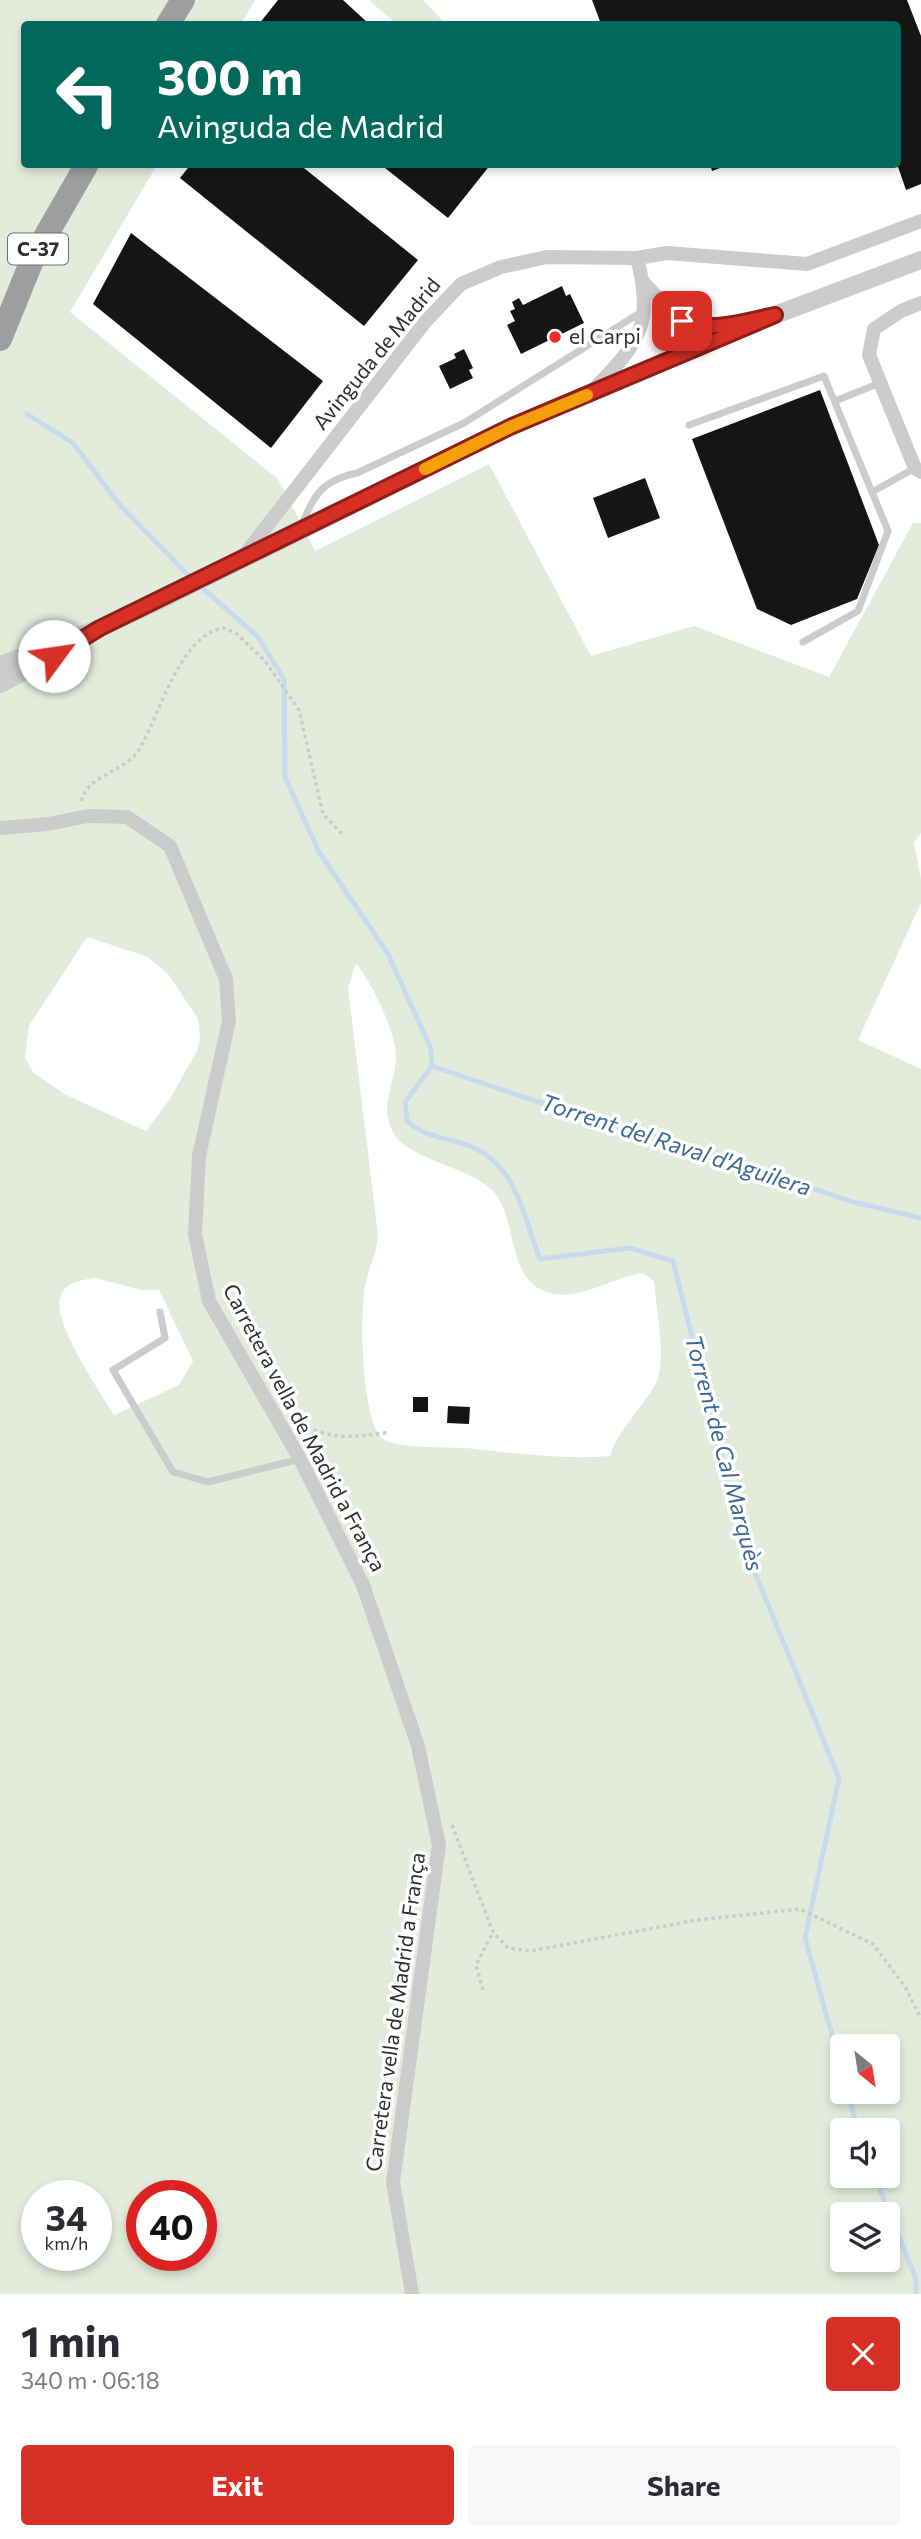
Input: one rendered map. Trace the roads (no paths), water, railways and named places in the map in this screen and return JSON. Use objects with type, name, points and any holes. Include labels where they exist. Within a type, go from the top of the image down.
[{"type":"highway","points":[[170,21],[183,0]]},
{"type":"highway","name":"C-37","points":[[0,339],[33,258],[85,168]]},
{"type":"street","name":"Avinguda de Madrid","points":[[241,560],[425,322],[461,284],[501,267],[547,257],[637,258],[667,253],[807,264],[921,220]]},
{"type":"street","points":[[591,393],[637,339],[646,309],[637,258]]},
{"type":"street","points":[[0,665],[100,628],[156,603],[510,427],[775,315],[921,260]]},
{"type":"street","points":[[643,282],[668,309],[694,326],[732,324],[775,315]]},
{"type":"street","points":[[918,470],[869,355],[874,329],[901,311],[921,303]]},
{"type":"street","points":[[0,684],[100,628]]},
{"type":"street","name":"Carretera vella de Madrid a França","points":[[0,828],[81,818],[127,817],[170,846],[226,979],[229,1021],[199,1156],[195,1234],[209,1301],[300,1459],[363,1585],[418,1746],[439,1845],[393,2182],[412,2294]]},
{"type":"lane","points":[[298,533],[320,488],[338,477],[357,472],[464,423],[646,309]]},
{"type":"lane","points":[[689,425],[824,376],[888,531],[858,611],[803,642]]},
{"type":"lane","points":[[835,401],[880,383]]},
{"type":"lane","points":[[872,492],[918,470]]},
{"type":"lane","points":[[160,1312],[165,1338],[113,1370],[173,1472],[208,1482],[300,1459]]},
{"type":"waterway","points":[[27,414],[73,443],[119,504],[192,579]]},
{"type":"waterway","points":[[199,585],[258,637],[284,679],[285,777],[319,852],[388,954],[431,1049],[432,1066]]},
{"type":"waterway","name":"Torrent de Cal Marquès","points":[[432,1066],[405,1102],[407,1121],[422,1131],[472,1147],[488,1156],[500,1168],[517,1196],[540,1259],[630,1248],[673,1261],[744,1546],[839,1778],[805,1938],[832,2034]]},
{"type":"waterway","name":"Torrent del Raval d'Aguilera","points":[[432,1066],[616,1128],[644,1132],[853,1202],[921,1218]]},
{"type":"waterway","name":"Torrent de Cal Marquès","points":[[851,2104],[855,2118]]},
{"type":"waterway","name":"Torrent de Cal Marquès","points":[[879,2188],[916,2279],[916,2294]]},
{"type":"place","name":"el Carpi","points":[[555,337]]}]
